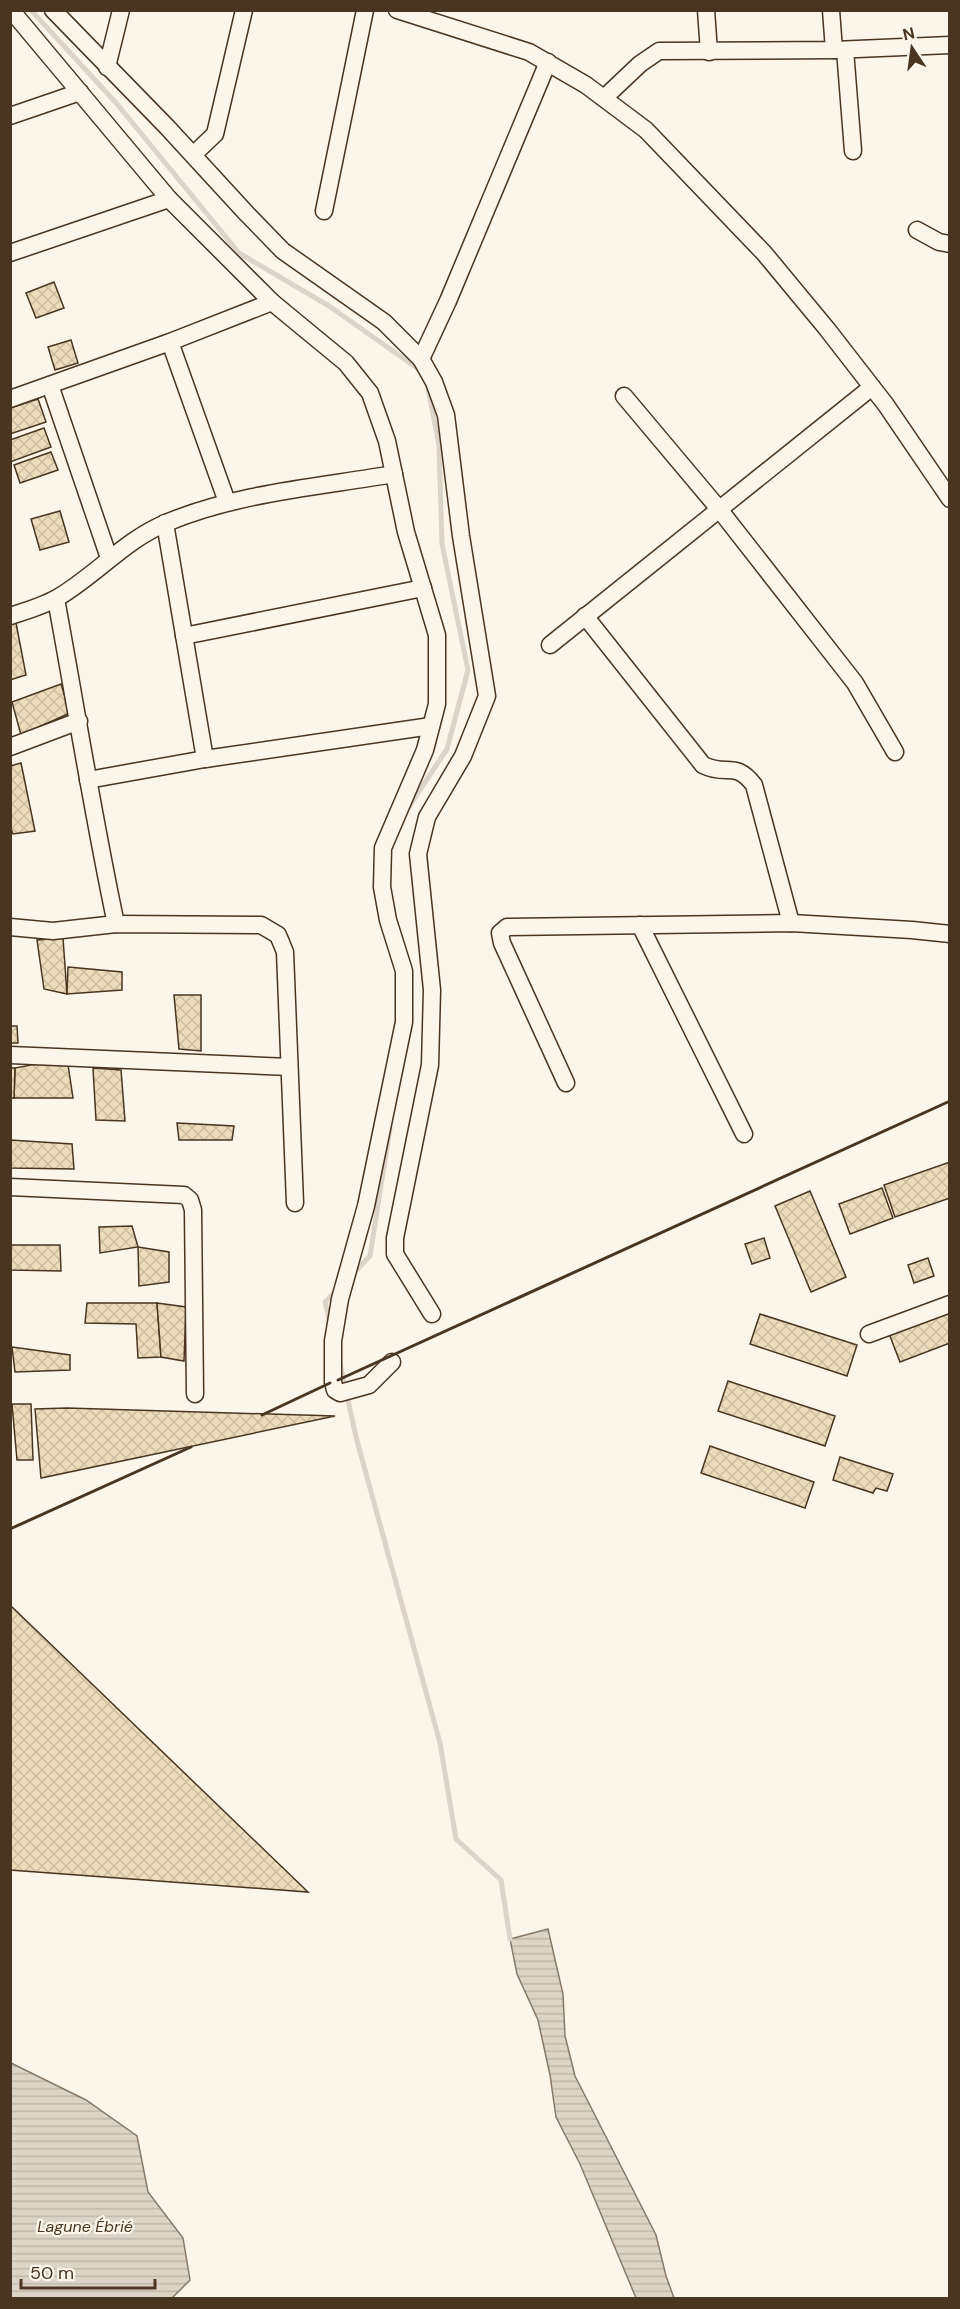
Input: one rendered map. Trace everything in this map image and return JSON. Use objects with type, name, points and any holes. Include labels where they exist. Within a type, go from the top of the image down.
[{"type":"street","points":[[11,10],[169,199],[272,302],[346,363],[370,393],[387,441],[406,532],[437,635],[437,704],[425,750],[383,848],[382,887],[388,920],[404,971],[404,1022],[366,1206],[340,1299],[333,1341],[335,1390],[340,1393],[369,1385],[392,1362]]},
{"type":"street","points":[[53,10],[283,251],[384,322],[421,359],[434,382],[446,415],[461,536],[488,696],[463,756],[427,817],[418,854],[432,990],[430,1065],[395,1238],[395,1254],[432,1314]]},
{"type":"street","points":[[107,68],[122,10]]},
{"type":"street","points":[[193,155],[215,134],[244,10]]},
{"type":"street","points":[[324,211],[365,10]]},
{"type":"street","points":[[397,10],[529,52],[586,84],[646,130],[764,253],[872,387],[950,499]]},
{"type":"street","points":[[706,10],[709,52]]},
{"type":"street","points":[[831,10],[853,151]]},
{"type":"street","points":[[604,98],[640,63],[659,51],[839,50],[950,45]]},
{"type":"street","points":[[421,359],[448,301],[548,62]]},
{"type":"street","points":[[10,116],[80,92]]},
{"type":"street","points":[[10,253],[169,199]]},
{"type":"street","points":[[917,230],[939,242],[950,244]]},
{"type":"street","points":[[10,399],[170,342],[272,302]]},
{"type":"street","points":[[170,342],[227,502]]},
{"type":"street","points":[[50,385],[109,558]]},
{"type":"street","points":[[550,645],[872,387]]},
{"type":"street","points":[[624,396],[719,509],[855,683],[895,752]]},
{"type":"street","points":[[10,616],[56,599],[109,558],[165,523],[227,502],[394,474]]},
{"type":"street","points":[[165,523],[205,759]]},
{"type":"street","points":[[184,636],[423,588]]},
{"type":"street","points":[[56,599],[79,722],[93,818],[116,924]]},
{"type":"street","points":[[585,616],[703,765],[714,770],[739,770],[754,785],[791,923]]},
{"type":"street","points":[[10,747],[79,722]]},
{"type":"street","points":[[88,780],[205,759],[431,726]]},
{"type":"street","points":[[566,1083],[502,943],[500,933],[507,927],[791,923],[950,934]]},
{"type":"street","points":[[10,927],[53,931],[116,924],[261,925],[279,935],[285,952],[295,1203]]},
{"type":"street","points":[[640,925],[744,1134]]},
{"type":"street","points":[[10,1055],[289,1067]]},
{"type":"street","points":[[10,1187],[184,1195],[190,1200],[195,1394]]},
{"type":"street","points":[[869,1334],[950,1304]]},
{"type":"water","points":[[548,1929],[563,1994],[565,2036],[575,2076],[656,2235],[674,2298],[636,2298],[580,2164],[556,2117],[538,2020],[517,1974],[510,1939]]},
{"type":"water","name":"Lagune Ébrié","points":[[11,2063],[86,2100],[137,2136],[148,2192],[183,2238],[190,2280],[172,2298],[11,2298]]},
{"type":"building","points":[[54,282],[64,308],[36,318],[26,293]]},
{"type":"building","points":[[71,340],[78,363],[55,370],[48,347]]},
{"type":"building","points":[[38,399],[46,422],[10,434],[10,408]]},
{"type":"building","points":[[44,428],[51,447],[10,462],[10,440]]},
{"type":"building","points":[[51,452],[58,470],[20,483],[14,465]]},
{"type":"building","points":[[60,511],[69,542],[40,550],[31,519]]},
{"type":"building","points":[[16,623],[26,675],[10,680],[10,624]]},
{"type":"building","points":[[61,684],[70,713],[21,735],[12,702]]},
{"type":"building","points":[[21,763],[35,831],[13,834],[10,826],[10,766]]},
{"type":"building","points":[[63,938],[67,994],[44,989],[37,940]]},
{"type":"building","points":[[68,967],[122,972],[122,990],[67,994]]},
{"type":"building","points":[[174,995],[201,995],[201,1051],[179,1049]]},
{"type":"building","points":[[10,1026],[17,1026],[18,1043],[10,1043]]},
{"type":"building","points":[[67,1058],[73,1098],[14,1098],[15,1068]]},
{"type":"building","points":[[10,1068],[15,1068],[14,1098],[10,1098]]},
{"type":"building","points":[[93,1068],[121,1070],[125,1121],[96,1120]]},
{"type":"building","points":[[177,1123],[234,1126],[232,1140],[179,1140]]},
{"type":"building","points":[[10,1140],[72,1144],[74,1169],[10,1168]]},
{"type":"building","points":[[950,1162],[950,1198],[895,1217],[884,1185]]},
{"type":"building","points":[[882,1188],[893,1218],[850,1234],[839,1204]]},
{"type":"building","points":[[810,1191],[846,1277],[811,1292],[775,1206]]},
{"type":"building","points":[[132,1226],[138,1247],[100,1253],[99,1227]]},
{"type":"building","points":[[764,1238],[770,1258],[752,1264],[745,1244]]},
{"type":"building","points":[[10,1245],[60,1245],[61,1271],[10,1270]]},
{"type":"building","points":[[138,1247],[169,1252],[169,1282],[139,1286]]},
{"type":"building","points":[[928,1258],[934,1276],[914,1283],[908,1265]]},
{"type":"building","points":[[87,1303],[157,1303],[161,1357],[138,1358],[136,1324],[85,1323]]},
{"type":"building","points":[[157,1303],[186,1307],[184,1361],[161,1357]]},
{"type":"building","points":[[950,1308],[950,1343],[900,1362],[888,1331]]},
{"type":"building","points":[[760,1314],[857,1345],[847,1376],[750,1344]]},
{"type":"building","points":[[12,1347],[70,1355],[70,1370],[15,1372]]},
{"type":"building","points":[[728,1381],[835,1416],[825,1446],[718,1411]]},
{"type":"building","points":[[12,1404],[31,1404],[33,1460],[17,1460]]},
{"type":"building","points":[[35,1409],[335,1416],[41,1478]]},
{"type":"building","points":[[710,1446],[814,1482],[805,1508],[701,1473]]},
{"type":"building","points":[[840,1457],[893,1474],[887,1491],[876,1488],[873,1493],[833,1480]]},
{"type":"building","points":[[10,1605],[308,1892],[10,1870]]},
{"type":"waterway","points":[[31,10],[117,104],[239,253],[329,306],[420,370]]},
{"type":"waterway","points":[[408,808],[447,749],[468,670],[442,544],[439,445],[428,388]]},
{"type":"waterway","points":[[352,1275],[370,1256],[390,1128]]},
{"type":"waterway","points":[[330,1323],[325,1302],[337,1290]]},
{"type":"waterway","points":[[340,1364],[356,1437],[440,1743],[456,1839],[501,1880],[510,1939]]},
{"type":"wall","points":[[338,1380],[950,1101]]},
{"type":"wall","points":[[262,1415],[330,1383]]},
{"type":"wall","points":[[10,1529],[191,1447]]}]
